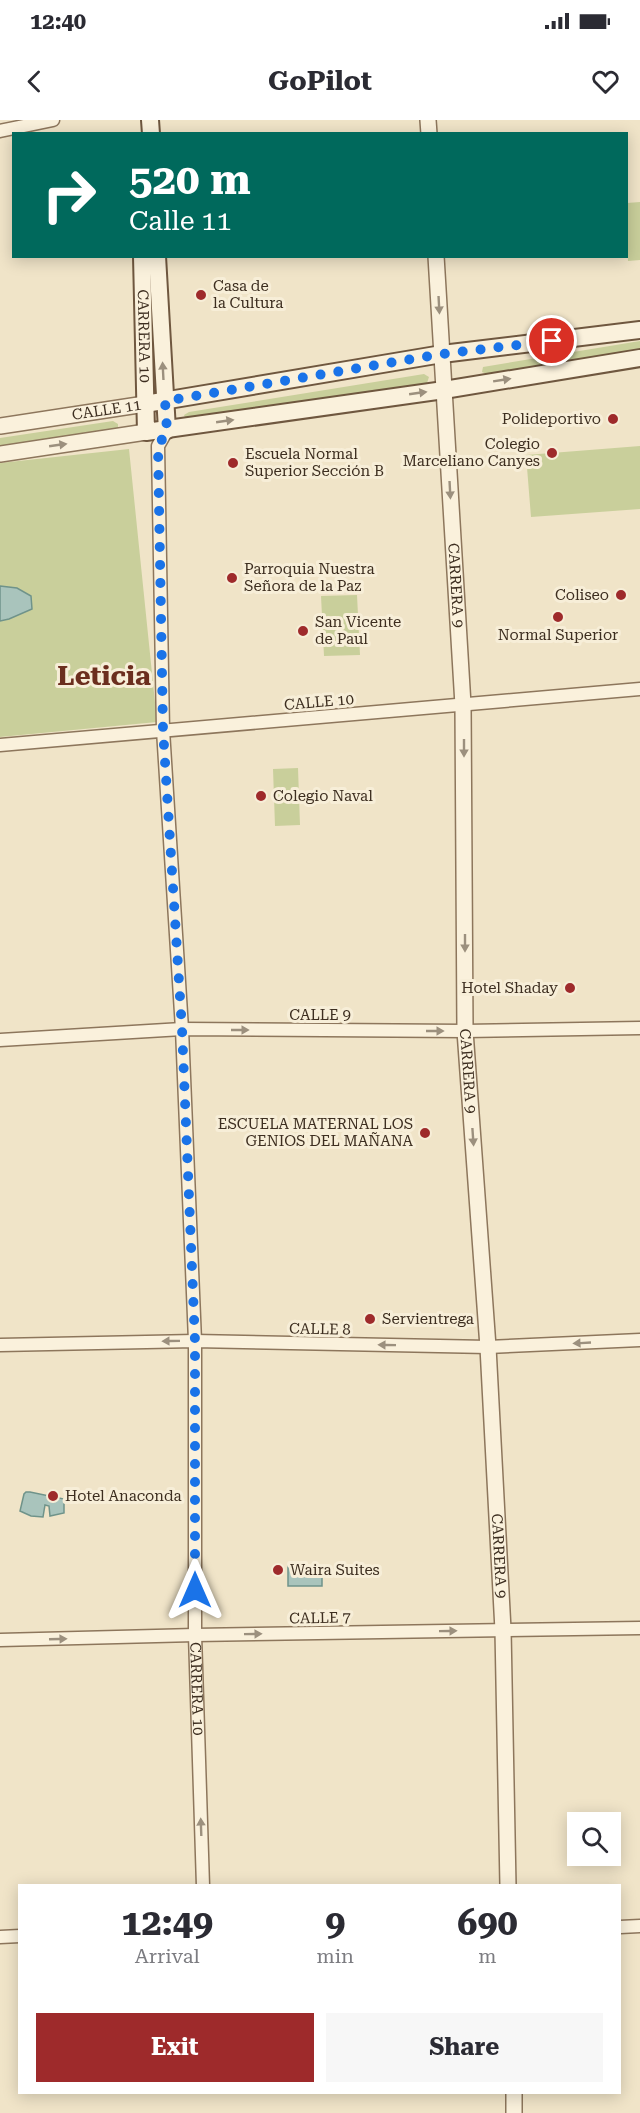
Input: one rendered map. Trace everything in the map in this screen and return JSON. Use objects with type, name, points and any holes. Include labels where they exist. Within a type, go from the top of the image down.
[{"type":"main road","name":"CARRERA 10","points":[[142,258],[146,432]]},
{"type":"main road","name":"CARRERA 10","points":[[157,258],[167,430]]},
{"type":"main road","name":"CALLE 11","points":[[145,404],[442,354],[640,330]]},
{"type":"main road","name":"CALLE 11","points":[[146,432],[444,390],[640,358]]},
{"type":"street","points":[[0,131],[53,120]]},
{"type":"street","name":"CARRERA 9","points":[[436,258],[463,705],[465,1031],[488,1347],[502,1630],[508,1884]]},
{"type":"street","name":"CALLE 11","points":[[0,426],[145,404]]},
{"type":"street","name":"CARRERA 10","points":[[167,430],[158,447],[163,730],[182,1029],[195,1341],[195,1635],[203,1884]]},
{"type":"street","points":[[146,432],[158,447]]},
{"type":"street","name":"CALLE 11","points":[[0,454],[146,432]]},
{"type":"street","name":"CALLE 10","points":[[0,744],[640,689]]},
{"type":"street","name":"CALLE 9","points":[[0,1041],[182,1029],[465,1031],[640,1028]]},
{"type":"street","name":"CALLE 8","points":[[0,1345],[195,1341],[488,1347],[640,1340]]},
{"type":"street","name":"CALLE 7","points":[[0,1640],[640,1628]]},
{"type":"street","points":[[621,1927],[640,1926]]},
{"type":"street","points":[[0,1937],[18,1936]]},
{"type":"street","points":[[514,2094],[514,2113]]},
{"type":"green space","points":[[640,202],[640,260],[628,261],[628,203]]},
{"type":"green space","points":[[640,341],[640,350],[487,374],[482,372],[483,367]]},
{"type":"green space","points":[[424,374],[429,377],[427,383],[190,420],[186,420],[184,415],[189,412]]},
{"type":"green space","points":[[113,421],[118,424],[118,429],[0,447],[0,438]]},
{"type":"green space","points":[[640,446],[640,509],[531,517],[526,455]]},
{"type":"green space","points":[[129,449],[157,722],[0,737],[0,463]]},
{"type":"green space","points":[[357,595],[360,655],[324,656],[321,596]]},
{"type":"green space","points":[[298,768],[300,825],[275,826],[273,769]]},
{"type":"water","points":[[0,586],[17,588],[31,596],[32,609],[0,621]]},
{"type":"water","points":[[26,1492],[64,1499],[64,1513],[50,1516],[49,1506],[45,1505],[43,1517],[31,1516],[20,1511]]},
{"type":"water","points":[[288,1566],[322,1566],[322,1586],[288,1586]]},
{"type":"place","name":"Casa de la Cultura","points":[[201,295]]},
{"type":"place","name":"Polideportivo","points":[[613,419]]},
{"type":"place","name":"Colegio Marceliano Canyes","points":[[552,453]]},
{"type":"place","name":"Escuela Normal Superior Sección B","points":[[233,463]]},
{"type":"place","name":"Parroquia Nuestra Señora de la Paz","points":[[232,578]]},
{"type":"place","name":"Coliseo","points":[[621,595]]},
{"type":"place","name":"Normal Superior","points":[[558,617]]},
{"type":"place","name":"San Vicente de Paul","points":[[303,631]]},
{"type":"place","name":"Colegio Naval","points":[[261,796]]},
{"type":"place","name":"Hotel Shaday","points":[[570,988]]},
{"type":"place","name":"ESCUELA MATERNAL LOS GENIOS DEL MAÑANA","points":[[425,1133]]},
{"type":"place","name":"Servientrega","points":[[370,1319]]},
{"type":"place","name":"Hotel Anaconda","points":[[53,1496]]},
{"type":"place","name":"Waira Suites","points":[[278,1570]]},
{"type":"district","name":"Leticia","points":[[104,676]]},
{"type":"route","points":[[195,1590],[195,1341],[182,1029],[163,730],[158,447],[167,430],[165,401],[442,354],[552,341]]}]
